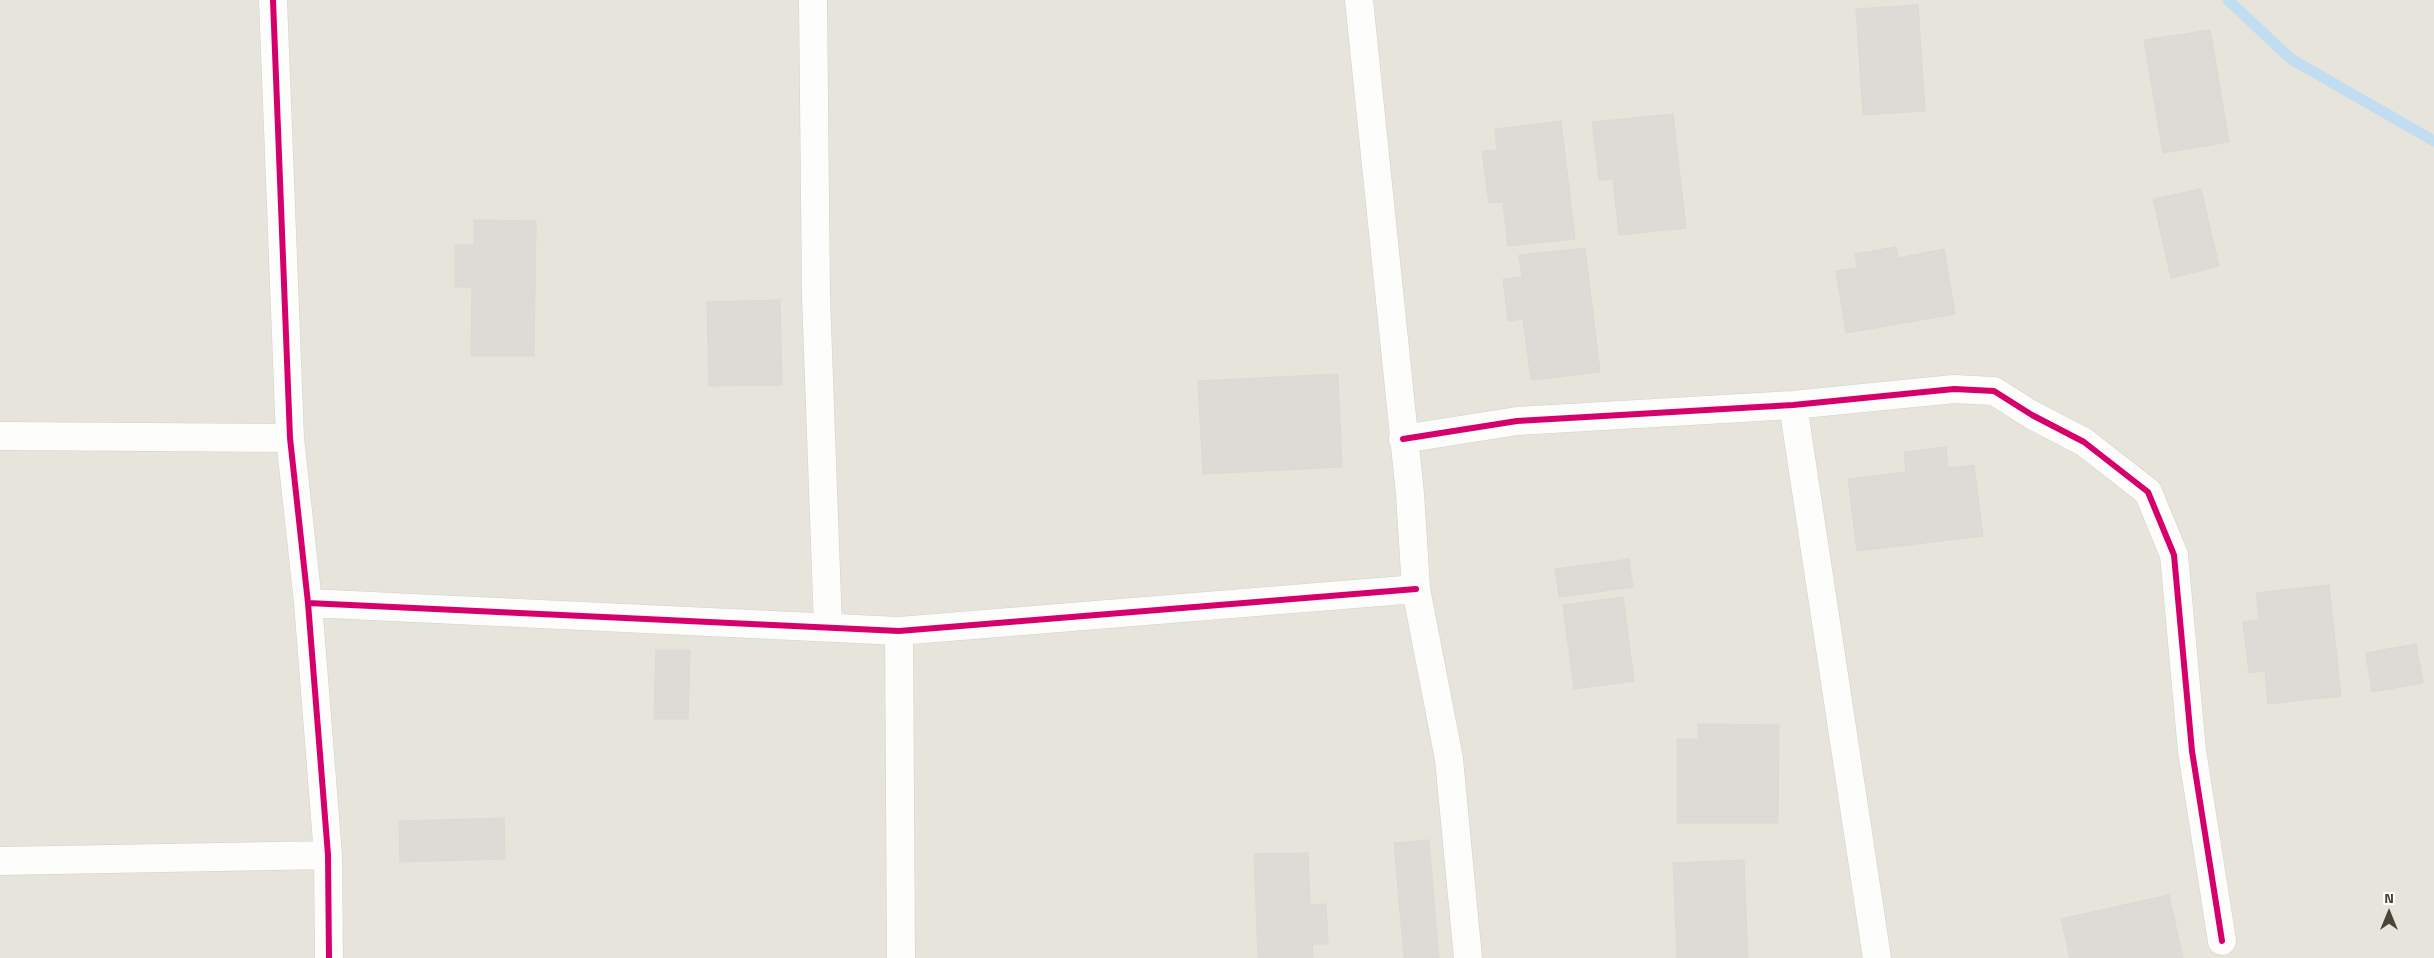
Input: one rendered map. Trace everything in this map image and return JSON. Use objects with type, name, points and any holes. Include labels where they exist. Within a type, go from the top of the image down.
[{"type":"street","points":[[273,0],[290,438],[308,603],[328,855],[330,958]]},
{"type":"street","points":[[813,0],[816,296],[828,627]]},
{"type":"street","points":[[1359,0],[1410,494],[1416,589],[1449,760],[1468,958]]},
{"type":"street","points":[[1403,440],[1517,421],[1793,405],[1954,389],[1994,391],[2032,415],[2084,442],[2148,492],[2174,555],[2192,751],[2222,941]]},
{"type":"street","points":[[1793,405],[1878,958]]},
{"type":"street","points":[[0,436],[290,438]]},
{"type":"street","points":[[308,603],[899,631],[1416,589]]},
{"type":"street","points":[[899,631],[901,958]]},
{"type":"street","points":[[0,861],[328,855]]},
{"type":"shaded area","points":[[0,0],[2434,0],[2434,958],[0,958]]},
{"type":"building","points":[[1918,5],[1925,111],[1863,115],[1856,9]]},
{"type":"building","points":[[2210,30],[2229,142],[2163,153],[2144,40]]},
{"type":"building","points":[[1673,114],[1686,228],[1619,235],[1613,179],[1599,180],[1592,122]]},
{"type":"building","points":[[1561,121],[1575,239],[1508,246],[1503,202],[1489,203],[1482,151],[1497,150],[1495,129]]},
{"type":"building","points":[[2201,189],[2219,266],[2171,278],[2153,199]]},
{"type":"building","points":[[474,220],[536,221],[534,356],[471,356],[472,287],[455,287],[455,245],[474,245]]},
{"type":"building","points":[[1896,247],[1898,258],[1944,249],[1955,314],[1846,333],[1836,271],[1857,268],[1855,254]]},
{"type":"building","points":[[1585,248],[1600,372],[1531,380],[1523,319],[1508,321],[1503,279],[1522,277],[1519,255]]},
{"type":"building","points":[[780,300],[782,385],[709,386],[707,302]]},
{"type":"building","points":[[1338,374],[1342,467],[1203,474],[1198,381]]},
{"type":"building","points":[[1946,447],[1948,468],[1974,465],[1983,536],[1857,551],[1848,479],[1906,472],[1904,452]]},
{"type":"building","points":[[1629,559],[1633,587],[1559,597],[1555,569]]},
{"type":"building","points":[[2329,585],[2341,696],[2268,704],[2265,671],[2249,673],[2243,622],[2259,620],[2256,593]]},
{"type":"building","points":[[1623,597],[1634,681],[1574,689],[1563,605]]},
{"type":"building","points":[[2416,644],[2423,683],[2372,692],[2366,653]]},
{"type":"building","points":[[656,650],[690,650],[688,719],[654,719]]},
{"type":"building","points":[[1698,724],[1779,725],[1778,823],[1677,823],[1677,739],[1698,739]]},
{"type":"building","points":[[504,818],[505,859],[400,862],[399,821]]},
{"type":"building","points":[[1429,840],[1439,958],[1404,958],[1394,843]]},
{"type":"building","points":[[1308,853],[1310,905],[1326,904],[1328,944],[1312,944],[1313,958],[1258,958],[1254,854]]},
{"type":"building","points":[[1744,860],[1748,958],[1677,958],[1673,863]]},
{"type":"building","points":[[2169,895],[2183,958],[2070,958],[2061,919]]},
{"type":"waterway","points":[[2228,0],[2291,59],[2434,141]]},
{"type":"cycle path","points":[[273,0],[290,438],[308,603],[328,855],[329,958]]},
{"type":"cycle path","points":[[1403,439],[1517,421],[1793,405],[1954,389],[1994,391],[2032,415],[2084,442],[2148,492],[2174,555],[2192,751],[2222,941]]},
{"type":"cycle path","points":[[308,603],[899,631],[1416,589]]}]
